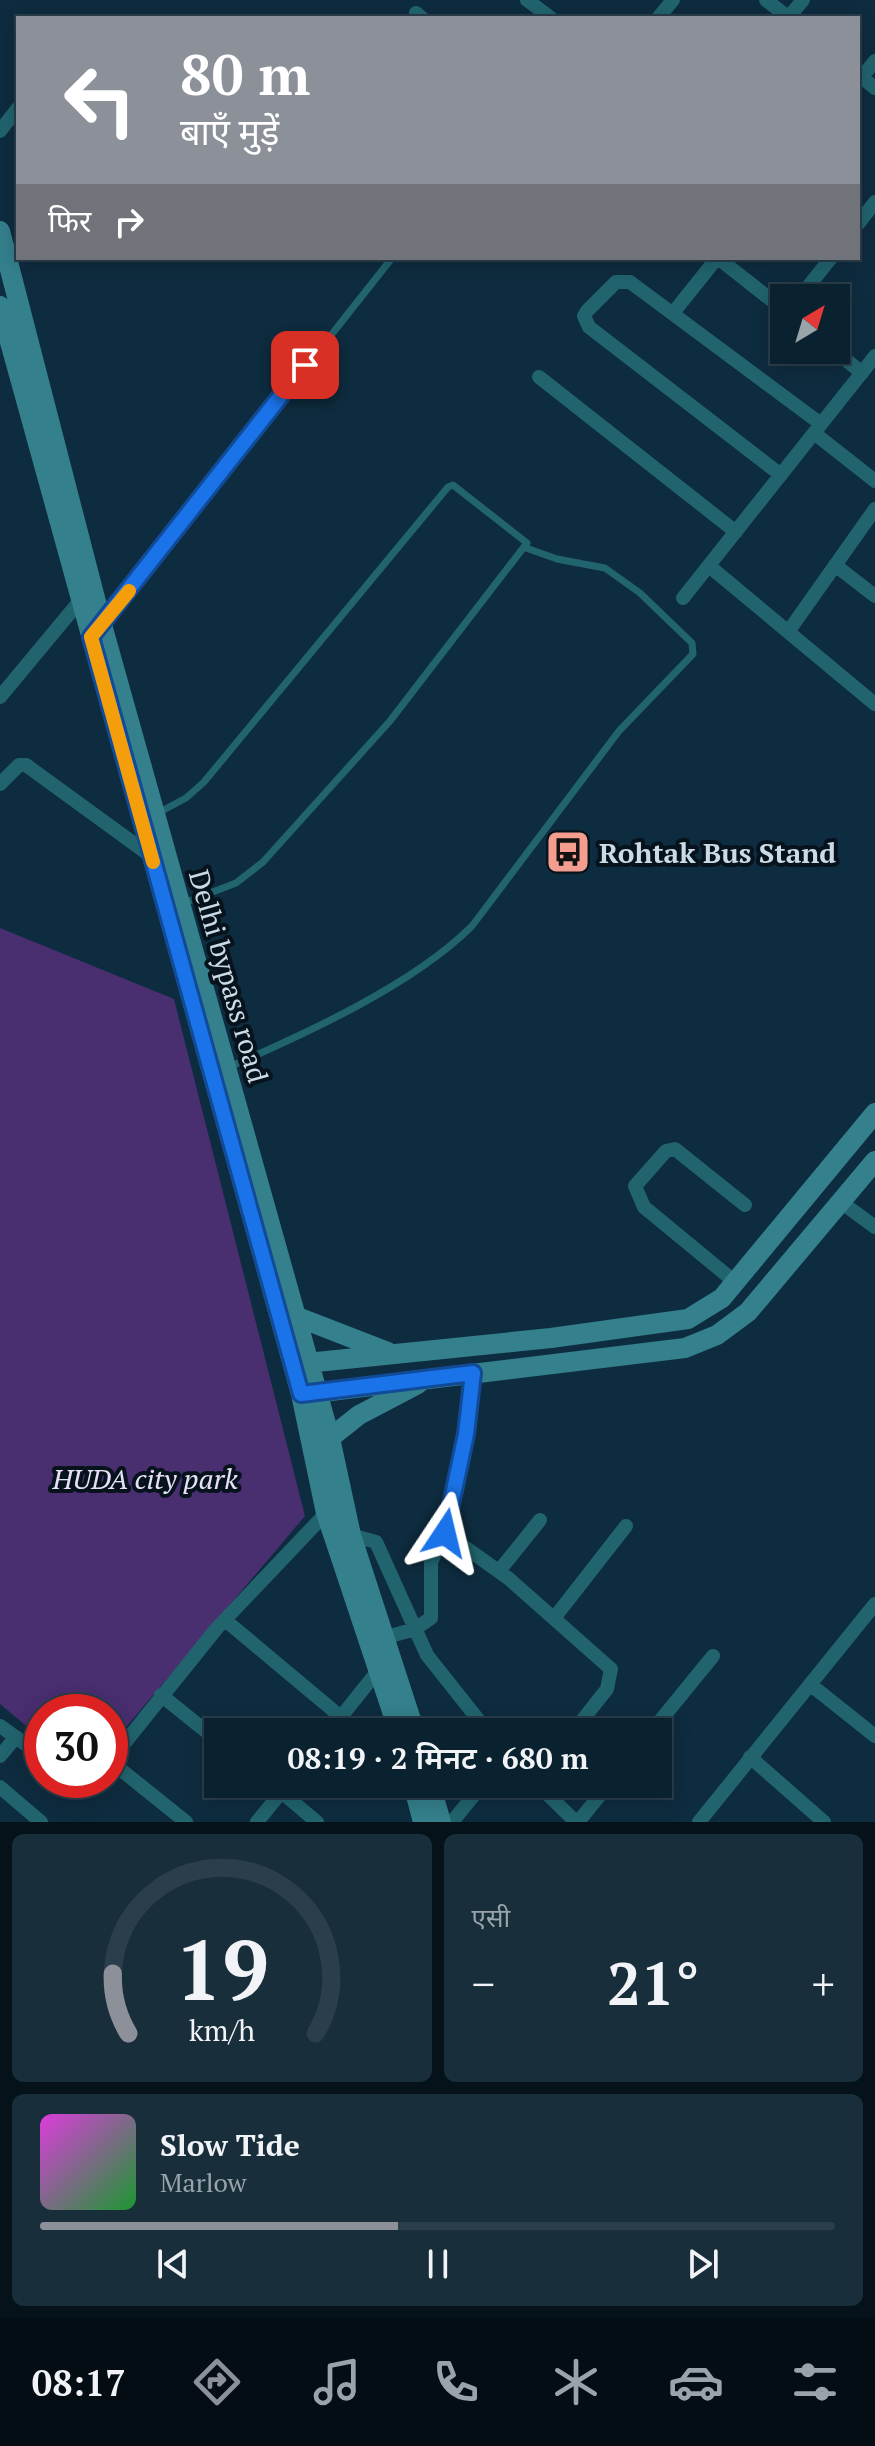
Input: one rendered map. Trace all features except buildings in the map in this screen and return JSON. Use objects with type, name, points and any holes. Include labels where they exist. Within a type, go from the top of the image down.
[{"type":"main road","name":"Delhi bypass road","points":[[0,231],[96,631],[309,1393],[326,1513],[395,1718]]},
{"type":"main road","name":"Delhi bypass road","points":[[0,306],[86,593]]},
{"type":"main road","name":"Delhi bypass road","points":[[148,817],[151,856],[172,906]]},
{"type":"main road","name":"Delhi bypass road","points":[[219,1073],[295,1316],[301,1364]]},
{"type":"main road","points":[[301,1364],[688,1319],[722,1298],[875,1113]]},
{"type":"main road","points":[[309,1393],[685,1348],[717,1335],[748,1312],[875,1161]]},
{"type":"main road","points":[[295,1316],[396,1354]]},
{"type":"main road","points":[[330,1438],[359,1415],[428,1379]]},
{"type":"main road","name":"Delhi bypass road","points":[[309,1393],[330,1438],[351,1535],[387,1637],[411,1718]]},
{"type":"main road","points":[[417,1798],[423,1822]]},
{"type":"main road","points":[[434,1798],[441,1822]]},
{"type":"street","points":[[527,0],[547,16]]},
{"type":"street","points":[[660,16],[673,0]]},
{"type":"street","points":[[766,0],[786,16]]},
{"type":"street","points":[[790,16],[803,0]]},
{"type":"street","points":[[875,61],[860,76],[875,88]]},
{"type":"street","points":[[0,131],[16,111]]},
{"type":"street","points":[[860,221],[875,202]]},
{"type":"street","points":[[673,313],[716,260]]},
{"type":"street","points":[[721,260],[770,299]]},
{"type":"street","points":[[810,284],[829,260]]},
{"type":"street","points":[[781,475],[589,327],[584,316],[610,286],[621,280],[630,282],[673,313],[818,428],[875,481]]},
{"type":"street","points":[[683,598],[875,356]]},
{"type":"street","points":[[850,363],[862,373]]},
{"type":"street","points":[[539,377],[736,532]]},
{"type":"street","points":[[788,632],[875,509]]},
{"type":"street","points":[[835,565],[875,596]]},
{"type":"street","points":[[709,566],[875,704]]},
{"type":"street","points":[[0,697],[86,593]]},
{"type":"street","points":[[0,784],[19,765],[26,765],[151,856]]},
{"type":"street","points":[[735,1282],[644,1207],[635,1186],[666,1151],[675,1149],[745,1205]]},
{"type":"street","points":[[841,1202],[875,1227]]},
{"type":"street","points":[[387,1637],[415,1629],[428,1621],[433,1613],[431,1562],[445,1533],[466,1434],[473,1373]]},
{"type":"street","points":[[186,1822],[110,1761],[225,1620],[342,1497]]},
{"type":"street","points":[[499,1571],[540,1520]]},
{"type":"street","points":[[555,1617],[626,1526]]},
{"type":"street","points":[[445,1533],[499,1571],[611,1669],[607,1689],[584,1718]]},
{"type":"street","points":[[351,1535],[371,1538],[381,1549],[415,1629],[443,1678],[476,1718]]},
{"type":"street","points":[[699,1822],[875,1604]]},
{"type":"street","points":[[225,1620],[341,1717],[380,1668]]},
{"type":"street","points":[[662,1718],[713,1656]]},
{"type":"street","points":[[811,1685],[875,1736]]},
{"type":"street","points":[[161,1695],[204,1730]]},
{"type":"street","points":[[0,1726],[24,1743]]},
{"type":"street","points":[[0,1756],[16,1737]]},
{"type":"street","points":[[750,1757],[824,1822]]},
{"type":"street","points":[[0,1787],[41,1822]]},
{"type":"street","points":[[257,1822],[273,1798]]},
{"type":"street","points":[[293,1798],[317,1822]]},
{"type":"street","points":[[452,1822],[472,1798]]},
{"type":"street","points":[[552,1798],[577,1822],[597,1798]]},
{"type":"lane","points":[[96,631],[390,260]]},
{"type":"lane","points":[[148,817],[186,798],[204,782],[448,487],[453,485],[522,536],[526,548]]},
{"type":"lane","points":[[172,906],[236,883],[263,862],[390,721],[526,548]]},
{"type":"lane","points":[[219,1073],[385,989],[443,954],[472,926],[619,731],[693,654],[692,643],[640,593],[605,568],[557,559],[526,548]]},
{"type":"green space","name":"HUDA city park","points":[[0,928],[174,999],[305,1516],[128,1725],[128,1694],[24,1694],[24,1724],[0,1704]]},
{"type":"slow traffic","points":[[129,591],[91,637],[153,862]]},
{"type":"place","name":"Rohtak Bus Stand","points":[[568,852]]},
{"type":"route","points":[[305,365],[91,637],[301,1394],[473,1373],[466,1434],[445,1533]]}]
